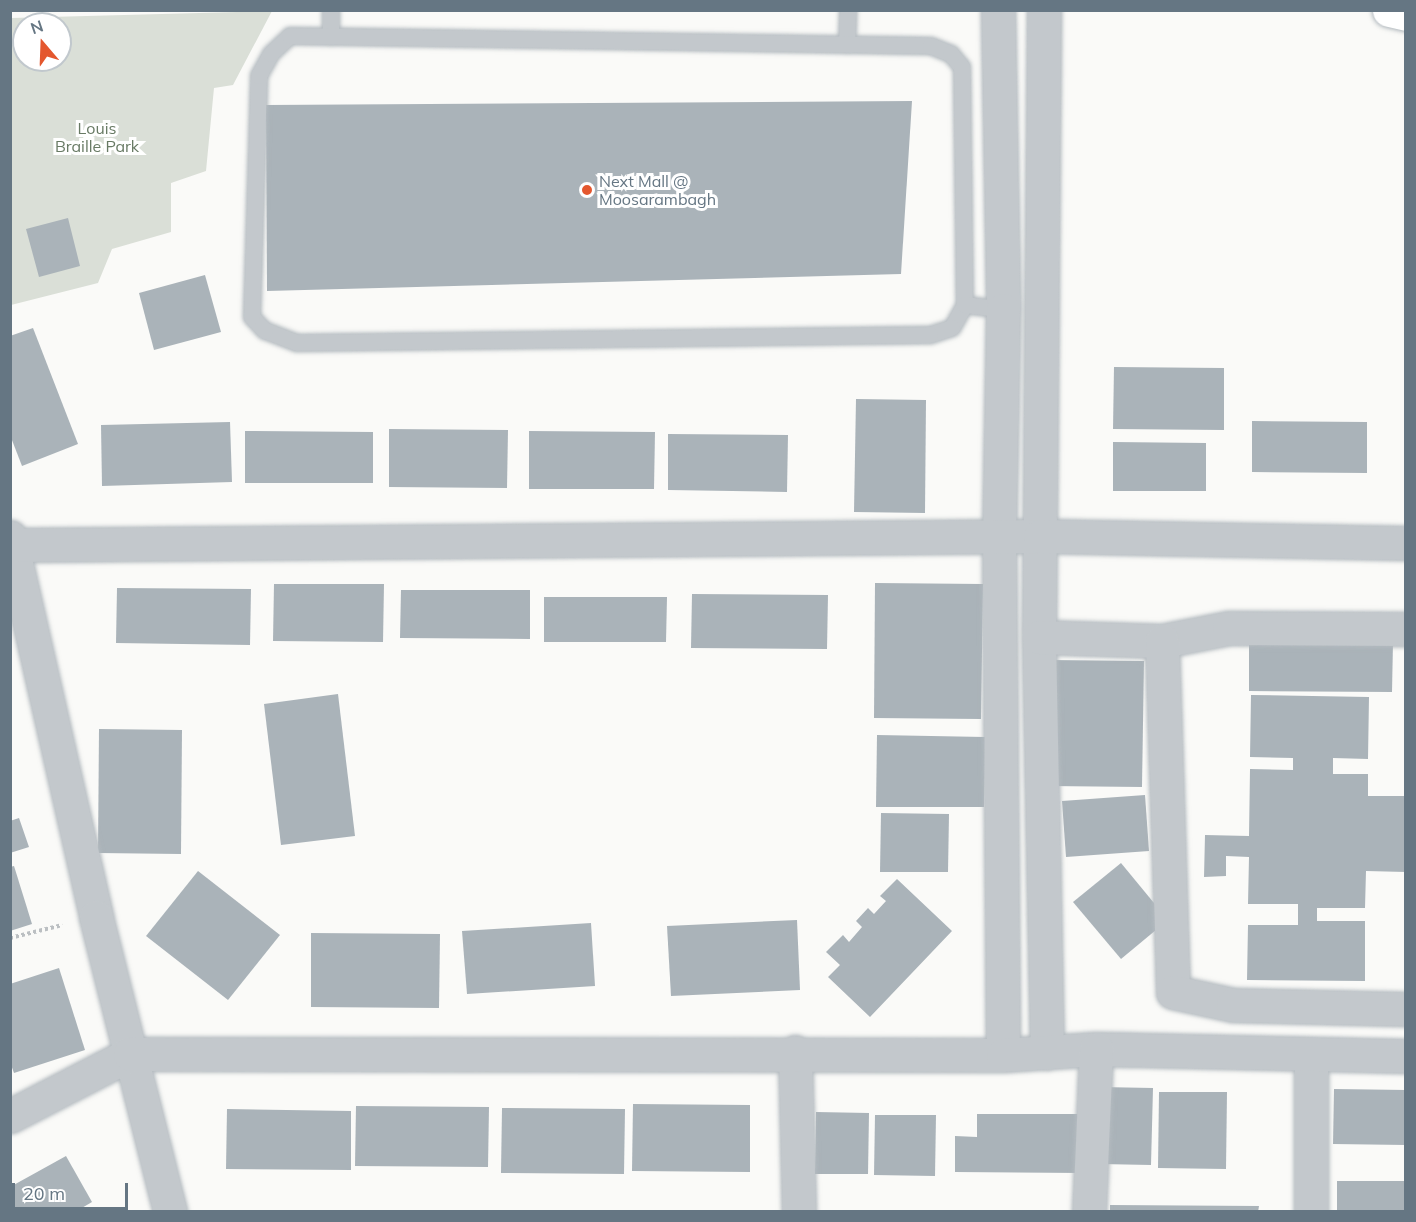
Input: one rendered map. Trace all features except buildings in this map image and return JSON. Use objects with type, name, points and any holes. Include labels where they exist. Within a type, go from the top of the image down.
[{"type":"street","points":[[998,10],[1003,310],[999,536],[1003,1055]]},
{"type":"street","points":[[1044,10],[1039,637],[1047,1053]]},
{"type":"street","points":[[1389,10],[1406,14]]},
{"type":"street","points":[[170,1212],[96,917],[12,541],[1040,536],[1406,543]]},
{"type":"street","points":[[1039,637],[1162,641],[1228,628],[1406,629]]},
{"type":"street","points":[[1162,641],[1173,992],[1233,1005],[1406,1009]]},
{"type":"street","points":[[1089,1212],[1096,1050]]},
{"type":"street","points":[[10,1116],[130,1053],[795,1052],[1003,1055],[1096,1050],[1406,1056]]},
{"type":"street","points":[[795,1052],[799,1212]]},
{"type":"street","points":[[1311,1054],[1311,1212]]},
{"type":"lane","points":[[331,10],[331,37]]},
{"type":"lane","points":[[847,45],[848,10]]},
{"type":"lane","points":[[290,36],[847,45],[931,46],[951,54],[962,67],[965,305],[952,328],[930,335],[297,343],[265,331],[252,317],[259,76],[271,54],[290,36]]},
{"type":"lane","points":[[965,305],[1003,310]]},
{"type":"path","points":[[10,938],[96,917]]},
{"type":"green space","name":"Louis Braille Park","points":[[272,11],[233,85],[214,88],[206,171],[171,183],[171,232],[112,249],[98,283],[11,305],[11,18],[12,72],[72,72],[72,16]]},
{"type":"place","name":"Next Mall @ Moosarambagh","points":[[587,190]]}]
